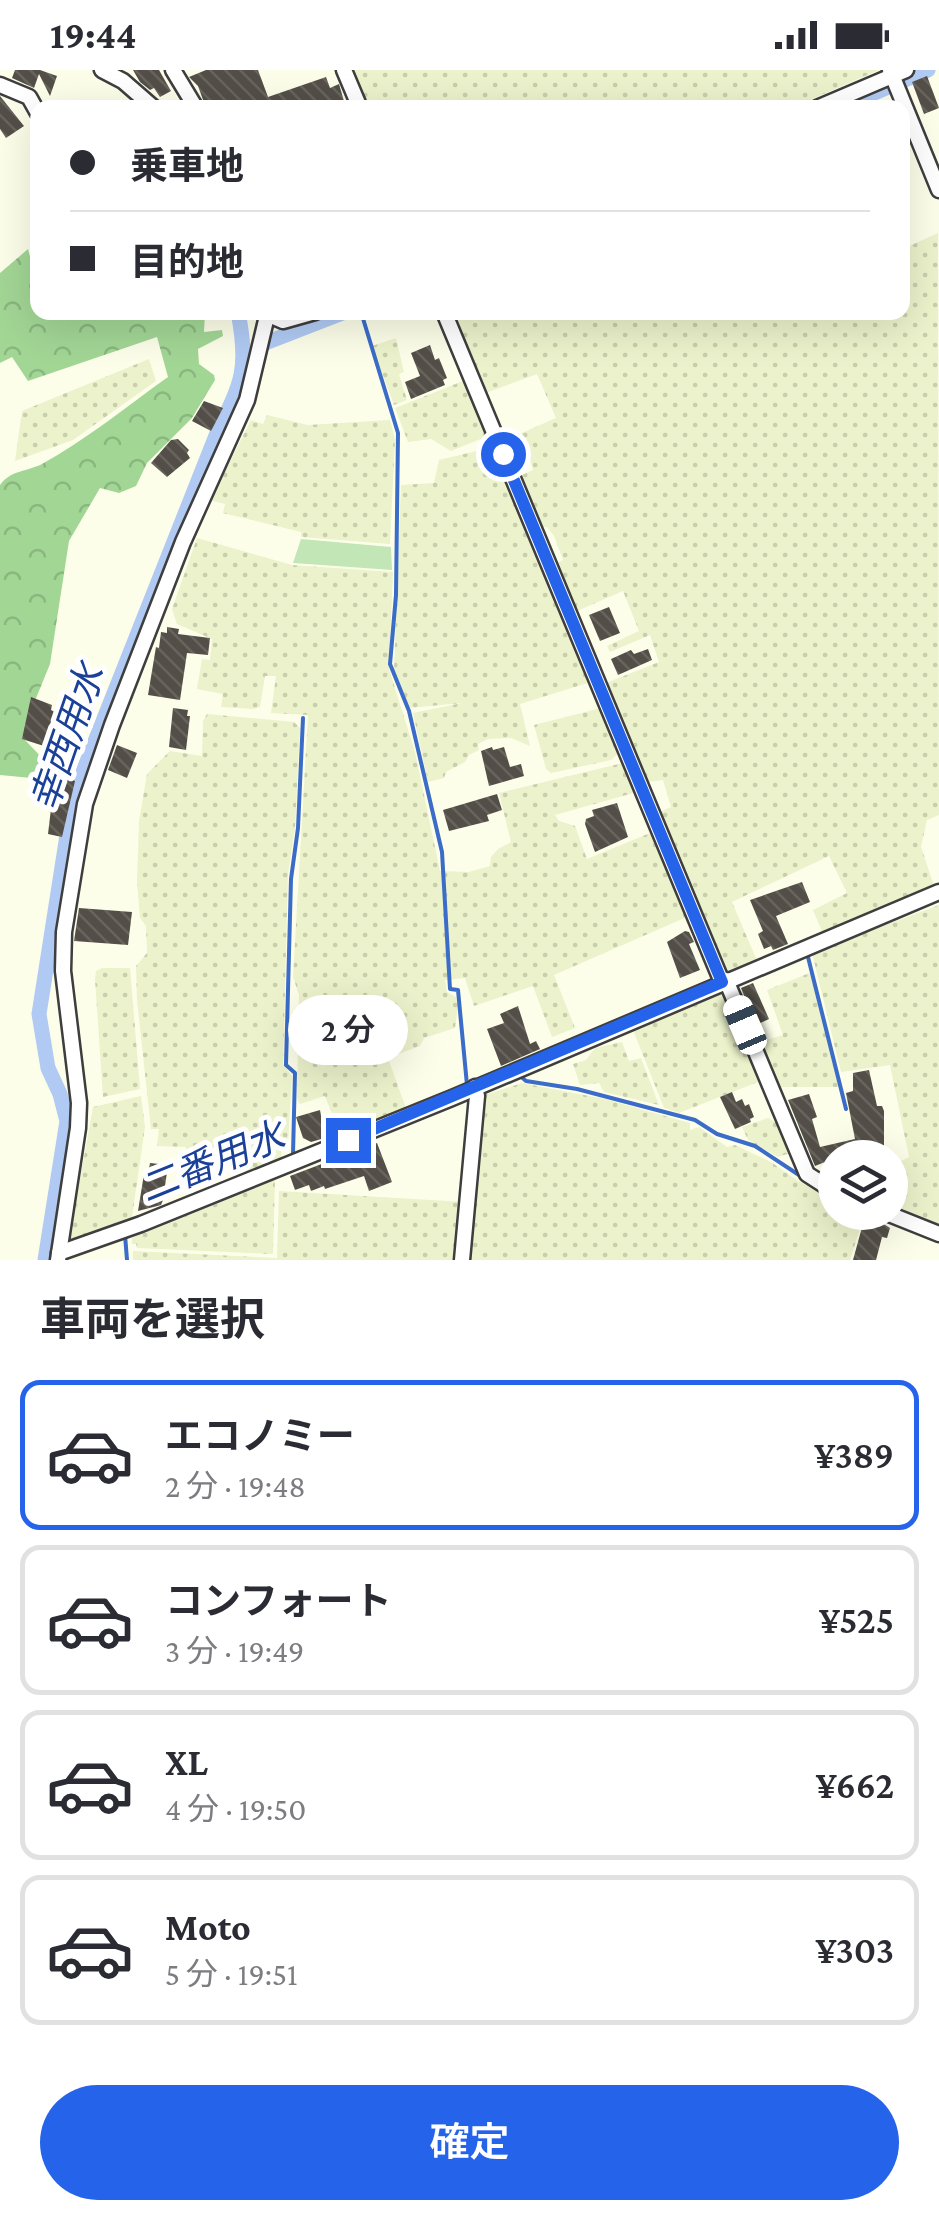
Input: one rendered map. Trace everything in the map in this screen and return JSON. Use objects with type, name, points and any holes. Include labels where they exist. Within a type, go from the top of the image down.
[{"type":"street","points":[[102,70],[144,100]]},
{"type":"street","points":[[173,70],[191,100]]},
{"type":"street","points":[[344,70],[357,100]]},
{"type":"street","points":[[837,100],[896,77]]},
{"type":"street","points":[[0,86],[31,100]]},
{"type":"street","points":[[910,114],[939,190]]},
{"type":"street","points":[[59,1257],[79,1102],[63,971],[64,932],[88,794],[183,542],[247,400],[263,320]]},
{"type":"street","points":[[447,320],[726,984],[808,1174],[818,1181]]},
{"type":"street","points":[[59,1257],[726,984],[939,892]]},
{"type":"street","points":[[462,1260],[475,1087]]},
{"type":"street","points":[[908,1222],[939,1234]]},
{"type":"green space","points":[[350,70],[879,70],[810,100],[363,100]]},
{"type":"green space","points":[[938,233],[939,815],[927,820],[921,847],[934,886],[823,934],[813,910],[847,893],[829,856],[732,902],[758,963],[728,976],[660,812],[671,807],[663,780],[648,782],[606,683],[659,662],[650,635],[610,652],[607,646],[639,631],[623,591],[577,611],[557,563],[563,560],[554,536],[542,527],[520,476],[533,470],[530,459],[516,464],[506,440],[556,418],[537,374],[486,393],[457,320],[910,320],[910,246]]},
{"type":"green space","points":[[28,249],[30,320],[205,320],[204,332],[222,330],[223,336],[198,349],[199,364],[215,380],[192,418],[147,463],[136,486],[119,493],[100,488],[69,541],[50,664],[30,713],[25,740],[49,765],[42,779],[0,775],[0,485],[74,444],[168,377],[157,337],[28,381],[12,357],[0,363],[0,273]]},
{"type":"green space","points":[[396,338],[404,372],[399,374],[407,400],[394,405],[372,346]]},
{"type":"green space","points":[[149,359],[156,381],[73,440],[15,461],[22,411]]},
{"type":"green space","points":[[468,379],[488,436],[451,451],[431,439],[408,442],[395,408]]},
{"type":"green space","points":[[267,415],[308,425],[390,420],[395,439],[390,544],[301,537],[301,532],[223,513],[225,504],[213,501],[212,497],[251,420],[263,424]]},
{"type":"green space","points":[[489,448],[492,455],[499,457],[591,682],[520,704],[530,746],[511,738],[488,739],[478,744],[479,750],[465,762],[446,772],[444,778],[428,782],[413,713],[462,703],[410,708],[394,669],[401,485],[434,483],[439,460]]},
{"type":"green space","points":[[197,538],[292,565],[393,572],[389,669],[415,752],[440,871],[469,872],[490,866],[498,849],[511,842],[499,793],[627,762],[637,792],[555,815],[559,821],[575,826],[587,859],[655,831],[689,916],[554,975],[575,1028],[552,1037],[533,986],[474,1006],[465,978],[445,980],[447,992],[456,997],[458,1006],[455,1028],[424,1038],[420,1046],[388,1058],[406,1108],[349,1130],[340,1115],[332,1114],[325,1096],[300,1104],[299,995],[293,977],[308,715],[271,713],[276,676],[265,676],[260,707],[253,709],[221,707],[223,694],[197,689],[202,659],[210,660],[212,639],[177,624],[172,609]]},
{"type":"green space","points":[[301,539],[391,547],[392,570],[293,563]]},
{"type":"green space","points":[[605,707],[622,750],[611,760],[551,773],[546,769],[534,725]]},
{"type":"green space","points":[[207,714],[294,722],[300,728],[295,828],[288,874],[283,1064],[292,1076],[288,1144],[282,1148],[281,1162],[247,1172],[185,1159],[186,1147],[157,1146],[159,1129],[151,1129],[137,1000],[136,966],[147,953],[137,882],[139,821],[147,774],[170,751],[202,756],[203,721]]},
{"type":"green space","points":[[939,905],[939,1229],[908,1217],[908,1140],[890,1065],[841,1072],[812,953]]},
{"type":"green space","points":[[130,968],[140,1089],[103,1097],[95,979],[96,971]]},
{"type":"green space","points":[[812,972],[839,1087],[774,1087],[756,1043],[783,1035],[767,990]]},
{"type":"green space","points":[[719,994],[728,996],[763,1080],[679,1113],[664,1108],[633,1030]]},
{"type":"green space","points":[[622,1042],[629,1061],[641,1058],[659,1105],[604,1092],[599,1083],[580,1085],[573,1064],[586,1060],[595,1048]]},
{"type":"green space","points":[[522,1083],[605,1099],[690,1123],[690,1130],[699,1127],[727,1147],[735,1145],[771,1162],[818,1191],[818,1230],[860,1230],[850,1260],[466,1260],[481,1096]]},
{"type":"green space","points":[[141,1096],[145,1127],[132,1217],[129,1222],[72,1245],[69,1240],[93,1107]]},
{"type":"green space","points":[[768,1118],[782,1126],[793,1152],[778,1157],[748,1140],[742,1127]]},
{"type":"green space","points":[[275,1180],[273,1254],[137,1248],[136,1243],[132,1244],[132,1238]]},
{"type":"green space","points":[[279,1191],[464,1202],[454,1260],[133,1260],[133,1251],[277,1258]]},
{"type":"building","points":[[15,70],[40,70],[57,76],[50,96],[39,74],[34,88],[12,78]]},
{"type":"building","points":[[133,70],[159,70],[171,91],[160,97],[154,88],[150,90],[140,82]]},
{"type":"building","points":[[206,70],[258,70],[268,97],[326,77],[330,88],[339,84],[344,100],[203,100],[189,77]]},
{"type":"building","points":[[927,76],[939,108],[924,114],[912,82]]},
{"type":"building","points":[[0,96],[24,126],[6,138],[0,129]]},
{"type":"building","points":[[430,345],[447,378],[443,380],[445,385],[411,399],[405,382],[420,376],[411,353]]},
{"type":"building","points":[[204,401],[223,408],[211,431],[192,421]]},
{"type":"building","points":[[178,439],[189,450],[190,458],[167,477],[151,463],[171,440]]},
{"type":"building","points":[[609,607],[620,633],[600,641],[589,615]]},
{"type":"building","points":[[167,627],[179,629],[178,634],[210,638],[208,655],[187,653],[180,700],[148,695],[156,647],[159,648],[161,632],[167,633]]},
{"type":"building","points":[[648,649],[652,660],[618,675],[611,659],[631,650],[634,654]]},
{"type":"building","points":[[31,697],[52,705],[55,712],[48,729],[70,739],[66,749],[48,741],[47,747],[22,739]]},
{"type":"building","points":[[173,708],[188,710],[190,716],[186,750],[169,747]]},
{"type":"building","points":[[117,745],[137,753],[127,778],[108,770]]},
{"type":"building","points":[[504,747],[510,767],[521,764],[524,776],[489,786],[481,751]]},
{"type":"building","points":[[58,771],[75,781],[62,837],[48,834],[53,792],[49,791]]},
{"type":"building","points":[[497,794],[502,810],[487,815],[489,821],[449,831],[443,810]]},
{"type":"building","points":[[617,803],[628,837],[595,852],[586,819],[594,816],[592,810]]},
{"type":"building","points":[[802,882],[810,902],[776,916],[788,944],[764,949],[758,934],[763,931],[750,900]]},
{"type":"building","points":[[79,908],[132,912],[128,945],[74,941]]},
{"type":"building","points":[[685,931],[694,942],[689,944],[700,970],[680,978],[667,942]]},
{"type":"building","points":[[753,983],[769,1019],[756,1025],[741,988]]},
{"type":"building","points":[[518,1006],[530,1044],[536,1041],[540,1049],[501,1066],[487,1029],[504,1023],[500,1014]]},
{"type":"building","points":[[869,1070],[877,1106],[884,1111],[884,1140],[851,1140],[855,1139],[846,1093],[853,1091],[853,1073]]},
{"type":"building","points":[[732,1092],[736,1102],[742,1099],[745,1106],[749,1104],[754,1117],[735,1129],[720,1097]]},
{"type":"building","points":[[809,1094],[817,1117],[812,1119],[818,1140],[815,1166],[788,1100]]},
{"type":"building","points":[[320,1110],[325,1138],[311,1142],[303,1138],[296,1117]]},
{"type":"building","points":[[377,1143],[392,1182],[369,1191],[364,1176],[325,1189],[324,1186],[311,1191],[309,1185],[295,1190],[290,1176]]},
{"type":"building","points":[[150,1163],[168,1165],[163,1200],[161,1205],[138,1211],[144,1174],[148,1174]]},
{"type":"building","points":[[861,1230],[889,1230],[887,1238],[882,1237],[876,1260],[853,1260]]},
{"type":"waterway","points":[[858,100],[928,70]]},
{"type":"waterway","name":"幸西用水","points":[[45,1260],[67,1121],[48,1068],[39,1014],[73,797],[238,387],[243,362],[239,320]]},
{"type":"waterway","points":[[260,345],[324,320]]},
{"type":"waterway","points":[[363,320],[398,433],[396,595],[390,664],[409,711],[442,852],[450,989],[458,990],[467,1085]]},
{"type":"waterway","name":"二番用水","points":[[293,1154],[295,1073],[286,1065],[291,879],[298,828],[303,718]]},
{"type":"waterway","points":[[807,953],[846,1109]]},
{"type":"waterway","points":[[518,1074],[526,1081],[577,1089],[695,1120],[717,1134],[755,1146],[805,1179]]},
{"type":"waterway","points":[[125,1235],[127,1260]]},
{"type":"route","points":[[348,1140],[722,982],[503,454]]}]
